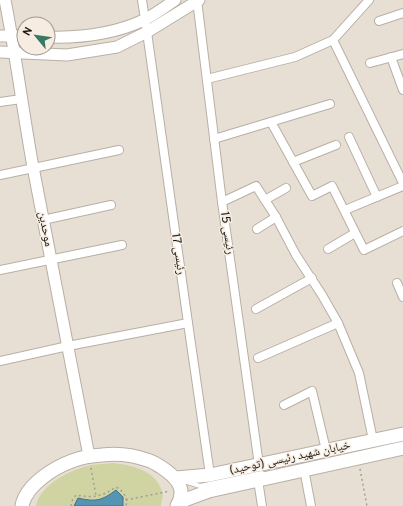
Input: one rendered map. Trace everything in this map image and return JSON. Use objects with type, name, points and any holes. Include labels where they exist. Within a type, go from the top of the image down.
[{"type":"main road","name":"خیابان شهید رئیسی (توحید)","points":[[178,494],[209,491],[326,450],[403,434]]},
{"type":"main road","name":"خیابان شهید رئیسی (توحید)","points":[[178,494],[210,475],[304,469],[403,448]]},
{"type":"main road","points":[[21,504],[35,484],[50,472],[63,465],[89,456],[116,454],[149,460],[167,471],[178,494]]},
{"type":"street","name":"موحدین","points":[[5,0],[15,52],[21,99],[33,168],[89,456]]},
{"type":"street","name":"رئیسی 17","points":[[142,0],[148,32],[210,475]]},
{"type":"street","points":[[56,37],[69,38],[114,31],[145,20],[175,0]]},
{"type":"street","points":[[207,79],[295,57],[333,40],[369,0]]},
{"type":"street","points":[[0,52],[66,55],[118,47],[148,32],[198,1]]},
{"type":"street","name":"رئیسی 15","points":[[198,1],[222,202],[261,472],[262,506]]},
{"type":"street","points":[[379,21],[403,13]]},
{"type":"street","points":[[0,36],[16,36]]},
{"type":"street","points":[[333,40],[403,184],[377,197],[345,210]]},
{"type":"street","points":[[370,63],[403,54]]},
{"type":"street","points":[[391,57],[402,90]]},
{"type":"street","points":[[0,102],[21,99]]},
{"type":"street","points":[[214,139],[330,104]]},
{"type":"street","points":[[271,122],[312,196],[332,186],[364,250],[403,232]]},
{"type":"street","points":[[349,137],[377,197]]},
{"type":"street","points":[[293,162],[336,145]]},
{"type":"street","points":[[0,175],[120,150]]},
{"type":"street","points":[[222,202],[256,186],[276,217],[296,256],[312,278],[338,323],[359,373],[373,440]]},
{"type":"street","points":[[265,200],[286,188]]},
{"type":"street","points":[[43,220],[111,205]]},
{"type":"street","points":[[257,229],[276,217]]},
{"type":"street","points":[[328,249],[355,233]]},
{"type":"street","points":[[0,270],[122,245]]},
{"type":"street","points":[[256,309],[312,278]]},
{"type":"street","points":[[397,283],[403,297]]},
{"type":"street","points":[[0,361],[68,346],[188,323]]},
{"type":"street","points":[[258,358],[338,323]]},
{"type":"street","points":[[284,405],[312,391],[326,450]]},
{"type":"street","points":[[304,469],[311,506]]},
{"type":"lane","points":[[178,494],[200,486],[261,472]]},
{"type":"path","points":[[89,456],[96,496]]},
{"type":"path","points":[[358,458],[367,506]]},
{"type":"path","points":[[71,506],[76,495],[90,498],[104,495],[116,487],[122,490],[126,500],[126,506]]},
{"type":"path","points":[[126,500],[163,492],[178,494]]},
{"type":"green space","points":[[113,463],[135,467],[148,473],[154,478],[159,484],[163,493],[161,506],[123,506],[124,502],[116,490],[98,500],[78,498],[74,506],[36,506],[39,498],[50,484],[66,474],[91,465]]},
{"type":"water","points":[[116,490],[123,497],[123,506],[74,506],[78,498],[98,500]]}]
